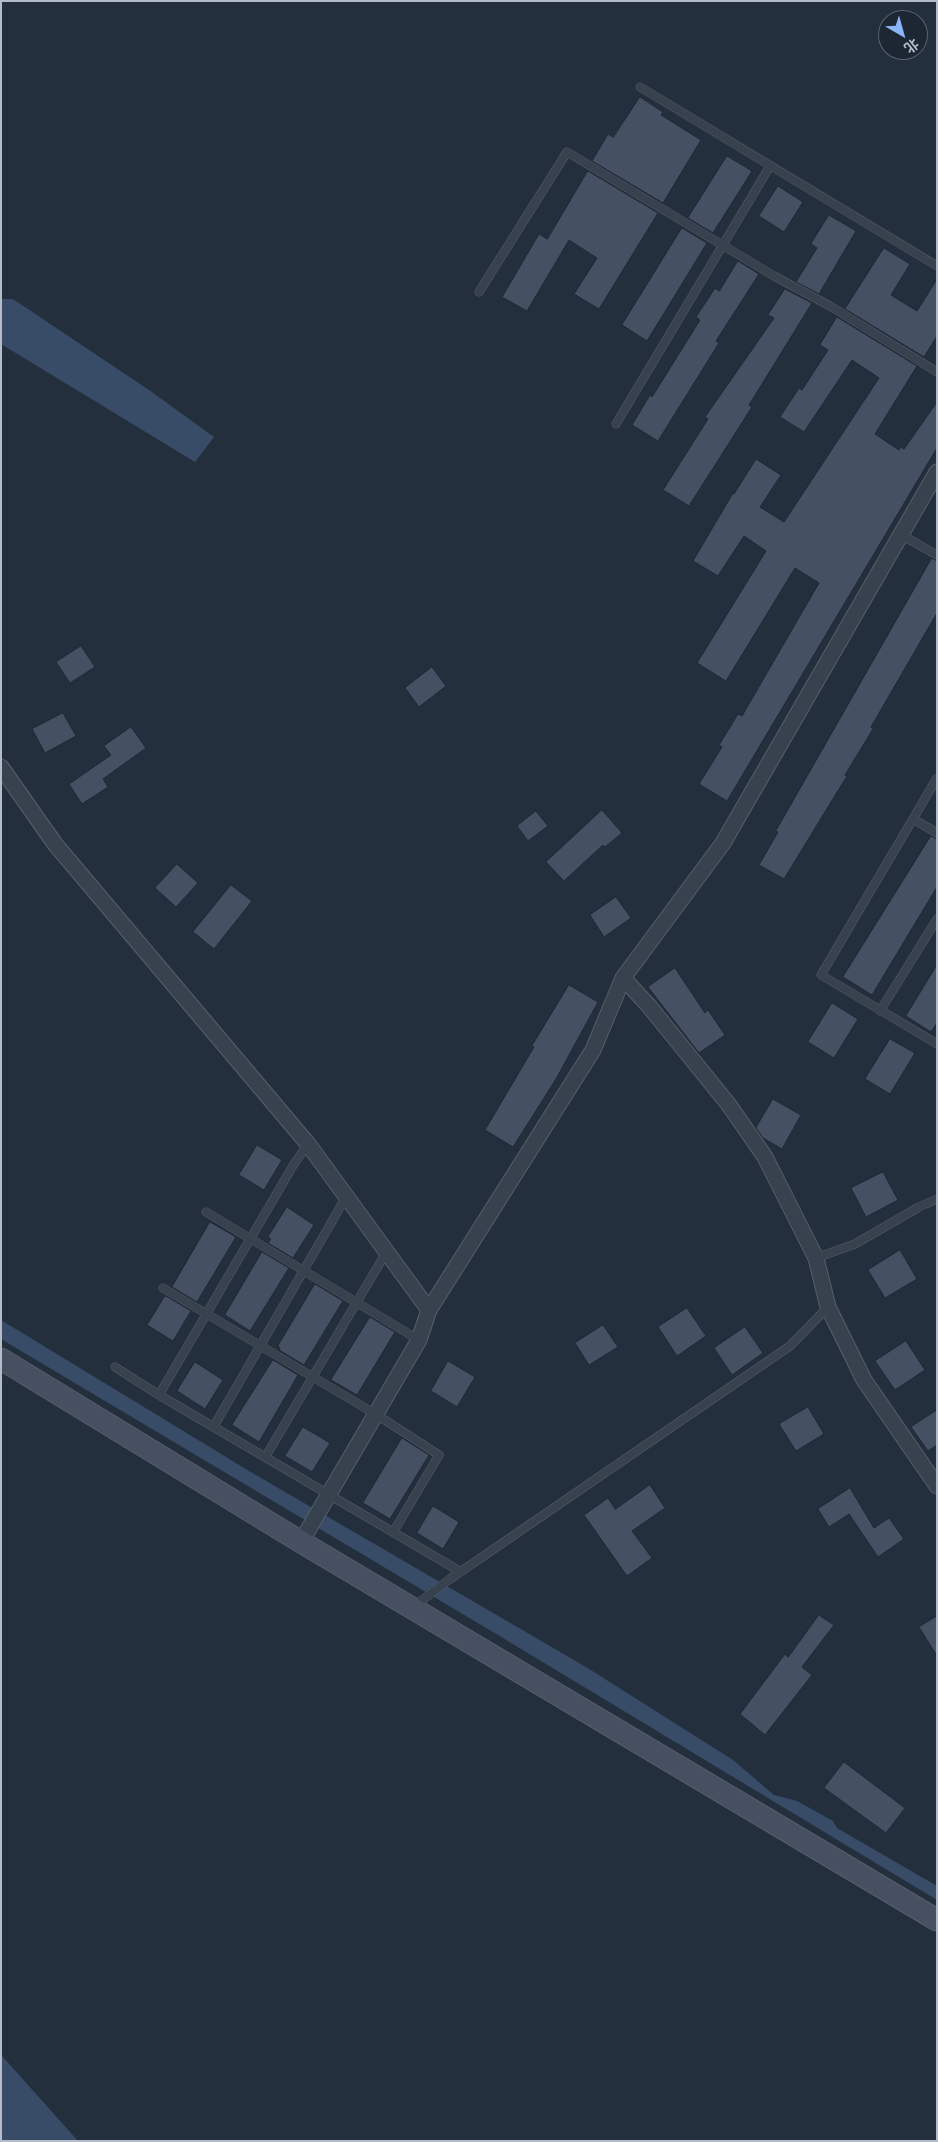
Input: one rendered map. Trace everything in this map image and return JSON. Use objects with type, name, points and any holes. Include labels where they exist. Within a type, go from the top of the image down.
[{"type":"street","points":[[304,1536],[420,1340],[429,1310],[593,1050],[623,978],[722,843],[937,472]]},
{"type":"street","points":[[1,767],[55,844],[308,1144],[429,1310]]},
{"type":"street","points":[[623,978],[649,1006],[729,1104],[765,1157],[816,1258],[828,1307],[864,1380],[937,1486]]},
{"type":"street","points":[[1,1359],[419,1602],[937,1920]]},
{"type":"lane","points":[[640,87],[937,266]]},
{"type":"lane","points":[[479,292],[567,152],[774,276],[830,306],[937,372]]},
{"type":"lane","points":[[616,424],[770,166]]},
{"type":"lane","points":[[900,534],[937,555]]},
{"type":"lane","points":[[937,778],[820,975],[937,1044]]},
{"type":"lane","points":[[913,819],[937,833]]},
{"type":"lane","points":[[880,1011],[937,919]]},
{"type":"lane","points":[[159,1395],[308,1144]]},
{"type":"lane","points":[[214,1426],[346,1197]]},
{"type":"lane","points":[[816,1258],[855,1244],[919,1206],[937,1199]]},
{"type":"lane","points":[[206,1212],[420,1340]]},
{"type":"lane","points":[[266,1456],[387,1251]]},
{"type":"lane","points":[[163,1288],[377,1415],[439,1455],[394,1531]]},
{"type":"lane","points":[[419,1602],[790,1346],[828,1307]]},
{"type":"lane","points":[[115,1367],[159,1395],[461,1572]]},
{"type":"water","points":[[1,299],[13,299],[149,390],[214,437],[195,462],[1,344]]},
{"type":"water","points":[[1,1320],[249,1471],[586,1667],[733,1760],[774,1795],[797,1801],[833,1821],[837,1828],[937,1886],[937,1900],[498,1635],[1,1339]]},
{"type":"water","points":[[1,2056],[3,2057],[78,2141],[1,2141]]},
{"type":"building","points":[[640,97],[663,112],[661,115],[701,140],[663,203],[592,161],[608,134],[613,137]]},
{"type":"building","points":[[727,156],[752,171],[713,233],[688,218]]},
{"type":"building","points":[[588,171],[658,213],[599,309],[574,294],[597,258],[569,240],[527,311],[502,297],[539,234],[547,239]]},
{"type":"building","points":[[778,186],[803,202],[784,232],[759,216]]},
{"type":"building","points":[[829,215],[856,231],[819,294],[796,282],[817,248],[811,244]]},
{"type":"building","points":[[682,228],[707,243],[647,341],[622,325]]},
{"type":"building","points":[[884,248],[910,264],[891,295],[917,311],[937,279],[937,336],[924,357],[845,309]]},
{"type":"building","points":[[738,261],[759,274],[716,341],[719,343],[658,441],[632,425],[650,395],[652,397],[700,320],[696,317],[715,288],[719,291]]},
{"type":"building","points":[[785,289],[812,303],[749,405],[752,407],[689,506],[663,490],[708,419],[705,417],[774,318],[768,315]]},
{"type":"building","points":[[837,317],[917,366],[875,434],[899,450],[900,447],[904,449],[937,402],[937,448],[727,801],[699,784],[722,747],[719,745],[738,714],[742,716],[819,583],[795,568],[726,681],[697,663],[766,551],[744,536],[718,576],[693,561],[733,493],[756,459],[781,475],[760,507],[784,522],[879,378],[852,360],[804,432],[780,417],[799,388],[802,390],[828,350],[820,345]]},
{"type":"building","points":[[932,558],[937,561],[937,613],[871,727],[873,729],[845,775],[847,776],[784,879],[759,865],[778,832],[776,831]]},
{"type":"building","points":[[81,646],[95,667],[70,683],[56,662]]},
{"type":"building","points":[[432,667],[446,686],[419,707],[405,688]]},
{"type":"building","points":[[63,713],[76,736],[45,753],[32,729]]},
{"type":"building","points":[[131,727],[146,748],[103,779],[108,787],[82,804],[69,784],[111,755],[104,746]]},
{"type":"building","points":[[602,810],[622,833],[605,847],[603,845],[564,881],[546,862]]},
{"type":"building","points":[[536,811],[548,826],[528,841],[517,826]]},
{"type":"building","points":[[931,836],[937,839],[937,887],[872,995],[843,977]]},
{"type":"building","points":[[177,864],[198,883],[176,907],[155,888]]},
{"type":"building","points":[[231,885],[252,901],[214,949],[193,932]]},
{"type":"building","points":[[616,897],[631,918],[604,937],[590,915]]},
{"type":"building","points":[[937,965],[937,1023],[931,1032],[906,1016]]},
{"type":"building","points":[[675,968],[705,1013],[708,1010],[725,1035],[699,1053],[648,987]]},
{"type":"building","points":[[569,985],[598,1002],[556,1079],[513,1147],[485,1130]]},
{"type":"building","points":[[832,1003],[858,1019],[834,1058],[808,1042]]},
{"type":"building","points":[[890,1039],[915,1053],[890,1094],[865,1079]]},
{"type":"building","points":[[773,1099],[801,1115],[782,1149],[763,1138],[756,1128]]},
{"type":"building","points":[[257,1145],[282,1160],[264,1190],[239,1175]]},
{"type":"building","points":[[883,1172],[898,1200],[866,1217],[851,1188]]},
{"type":"building","points":[[287,1207],[314,1225],[293,1258],[268,1243],[271,1239],[268,1237]]},
{"type":"building","points":[[210,1222],[236,1237],[197,1302],[172,1287]]},
{"type":"building","points":[[900,1250],[917,1279],[885,1298],[868,1270]]},
{"type":"building","points":[[262,1252],[289,1268],[250,1331],[225,1315]]},
{"type":"building","points":[[315,1284],[343,1301],[304,1365],[279,1350],[278,1346]]},
{"type":"building","points":[[166,1296],[191,1311],[173,1341],[147,1325]]},
{"type":"building","points":[[687,1308],[706,1336],[677,1356],[658,1327]]},
{"type":"building","points":[[370,1317],[395,1332],[357,1395],[331,1380]]},
{"type":"building","points":[[603,1325],[618,1347],[589,1365],[575,1343]]},
{"type":"building","points":[[745,1327],[763,1353],[732,1375],[714,1348]]},
{"type":"building","points":[[906,1341],[925,1370],[895,1390],[875,1361]]},
{"type":"building","points":[[273,1360],[298,1375],[259,1442],[232,1425]]},
{"type":"building","points":[[448,1361],[475,1377],[457,1407],[431,1391]]},
{"type":"building","points":[[195,1362],[223,1380],[205,1409],[177,1391]]},
{"type":"building","points":[[808,1407],[824,1434],[796,1451],[779,1424]]},
{"type":"building","points":[[937,1410],[937,1445],[928,1451],[911,1427]]},
{"type":"building","points":[[303,1427],[330,1443],[312,1472],[285,1456]]},
{"type":"building","points":[[402,1438],[429,1455],[390,1519],[363,1503]]},
{"type":"building","points":[[650,1485],[665,1508],[632,1531],[652,1558],[627,1576],[584,1515],[608,1498],[615,1509]]},
{"type":"building","points":[[850,1488],[874,1528],[889,1518],[904,1539],[878,1557],[849,1514],[829,1527],[818,1509]]},
{"type":"building","points":[[433,1506],[459,1522],[443,1549],[417,1533]]},
{"type":"building","points":[[819,1615],[834,1625],[802,1667],[812,1675],[765,1735],[740,1714],[785,1654],[788,1657]]},
{"type":"building","points":[[937,1616],[937,1656],[919,1627]]},
{"type":"building","points":[[844,1762],[905,1808],[886,1833],[824,1788]]}]
